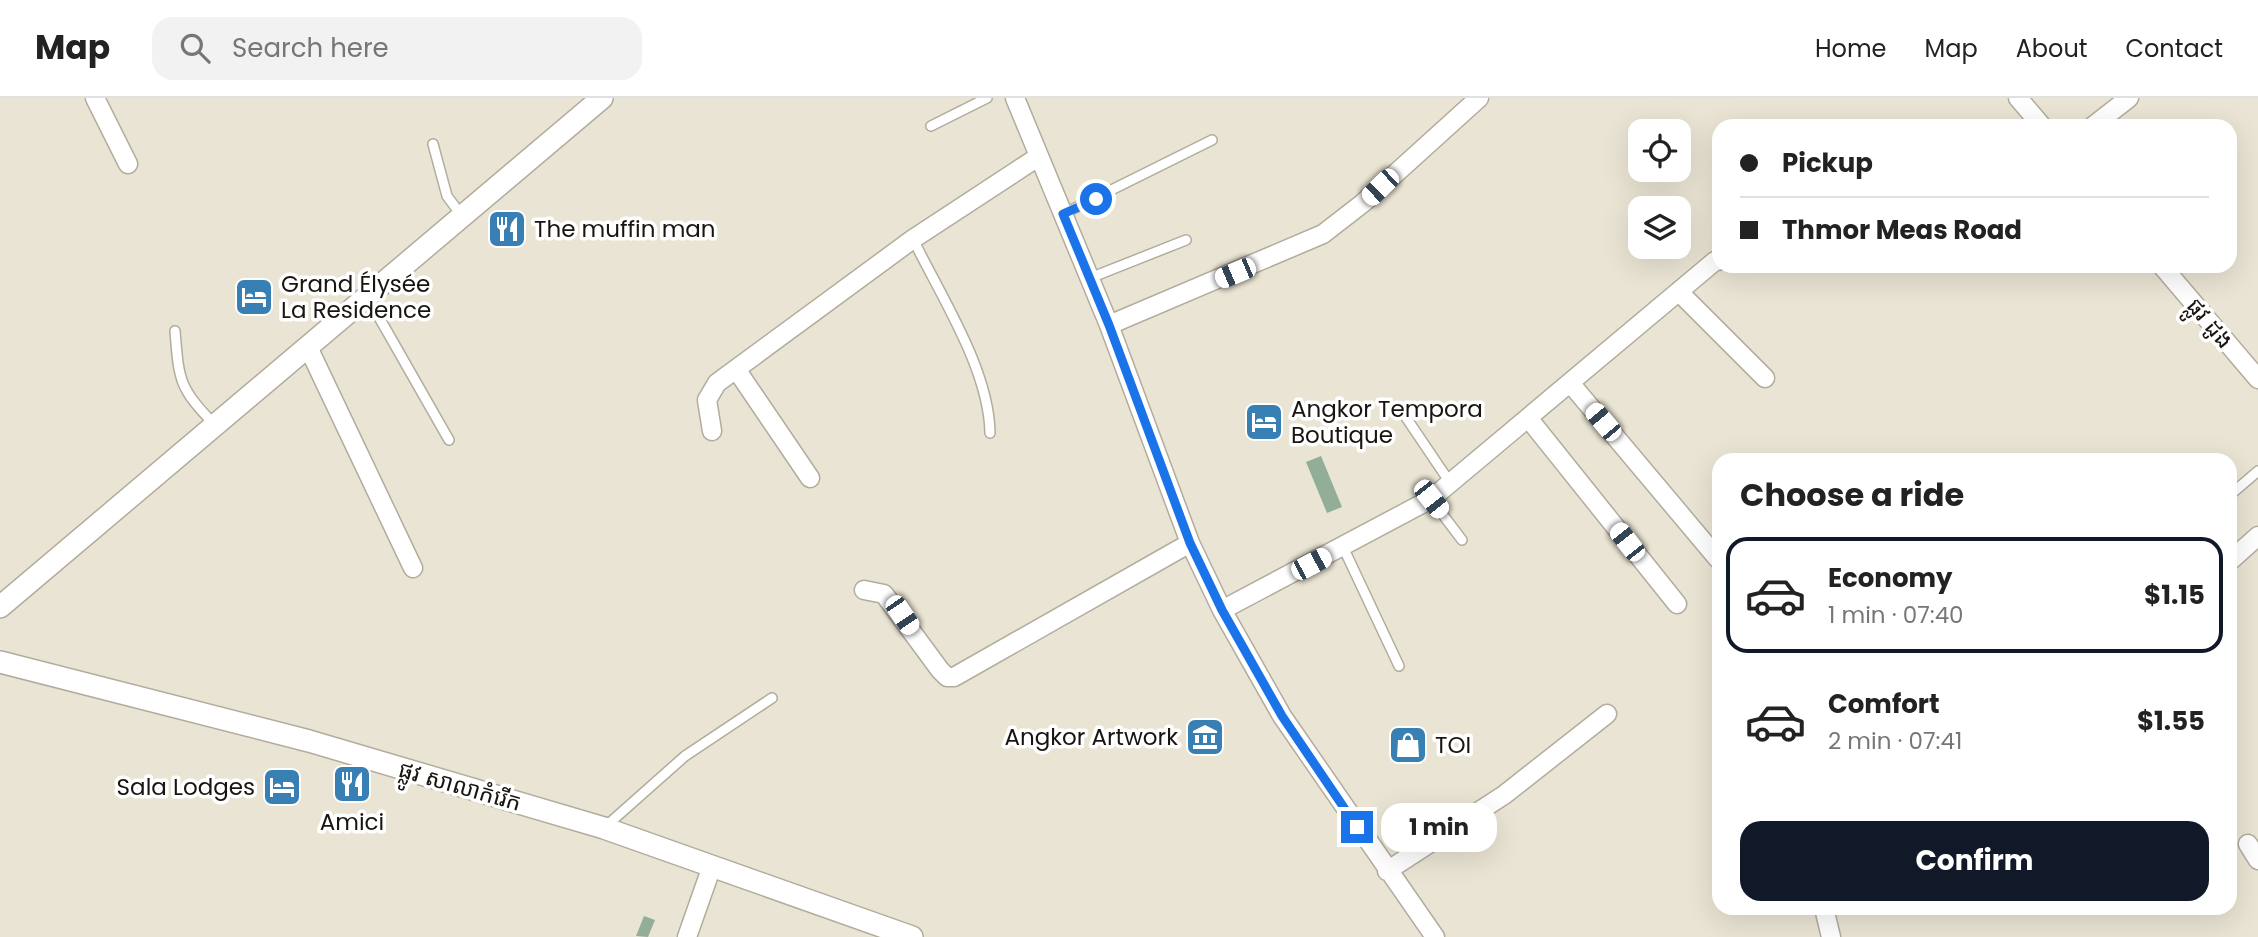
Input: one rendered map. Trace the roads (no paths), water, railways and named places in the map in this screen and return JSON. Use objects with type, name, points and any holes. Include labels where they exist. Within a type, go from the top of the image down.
[{"type":"street","points":[[96,98],[128,164]]},
{"type":"street","points":[[0,607],[602,98]]},
{"type":"street","points":[[1015,98],[1090,278],[1124,320],[1190,543],[1222,610],[1282,716],[1435,937]]},
{"type":"street","points":[[1124,320],[1323,234],[1363,203],[1479,98]]},
{"type":"street","points":[[2018,98],[2036,119]]},
{"type":"street","points":[[2103,119],[2129,98]]},
{"type":"street","points":[[712,431],[707,400],[717,383],[913,239],[1038,157]]},
{"type":"street","points":[[1222,610],[1431,499],[1451,485],[1712,266]]},
{"type":"street","name":"ផ្លូវ ដូង","points":[[2168,273],[2258,379]]},
{"type":"street","points":[[1679,292],[1765,378]]},
{"type":"street","points":[[308,347],[413,568]]},
{"type":"street","points":[[736,369],[810,478]]},
{"type":"street","points":[[1571,384],[1712,552]]},
{"type":"street","points":[[1529,419],[1676,604]]},
{"type":"street","points":[[2237,555],[2258,536]]},
{"type":"street","points":[[864,590],[884,594],[940,670],[947,677],[954,677],[1190,543]]},
{"type":"street","name":"ផ្លូវ សាលាកំរើក","points":[[0,662],[309,741],[604,828],[912,937]]},
{"type":"street","points":[[1387,871],[1504,794],[1607,714]]},
{"type":"street","points":[[2248,844],[2258,860]]},
{"type":"street","points":[[687,937],[712,866]]},
{"type":"street","points":[[1826,915],[1831,937]]},
{"type":"lane","points":[[931,126],[987,98]]},
{"type":"lane","points":[[1063,214],[1212,140]]},
{"type":"lane","points":[[433,144],[447,196],[462,216]]},
{"type":"lane","points":[[913,239],[974,366],[989,411],[990,432]]},
{"type":"lane","points":[[1090,278],[1186,240]]},
{"type":"lane","points":[[367,297],[449,440]]},
{"type":"lane","points":[[175,331],[178,376],[192,401],[215,425]]},
{"type":"lane","points":[[1401,410],[1451,485]]},
{"type":"lane","points":[[2237,489],[2258,471]]},
{"type":"lane","points":[[1431,499],[1462,540]]},
{"type":"lane","points":[[1343,547],[1399,666]]},
{"type":"lane","points":[[604,828],[685,756],[772,698]]},
{"type":"place","name":"The muffin man","points":[[507,229]]},
{"type":"place","name":"Grand Élysée La Residence","points":[[254,297]]},
{"type":"place","name":"Angkor Tempora Boutique","points":[[1264,422]]},
{"type":"place","name":"Angkor Artwork","points":[[1205,737]]},
{"type":"place","name":"TOI","points":[[1408,745]]},
{"type":"place","name":"Amici","points":[[352,784]]},
{"type":"place","name":"Sala Lodges","points":[[282,787]]}]
